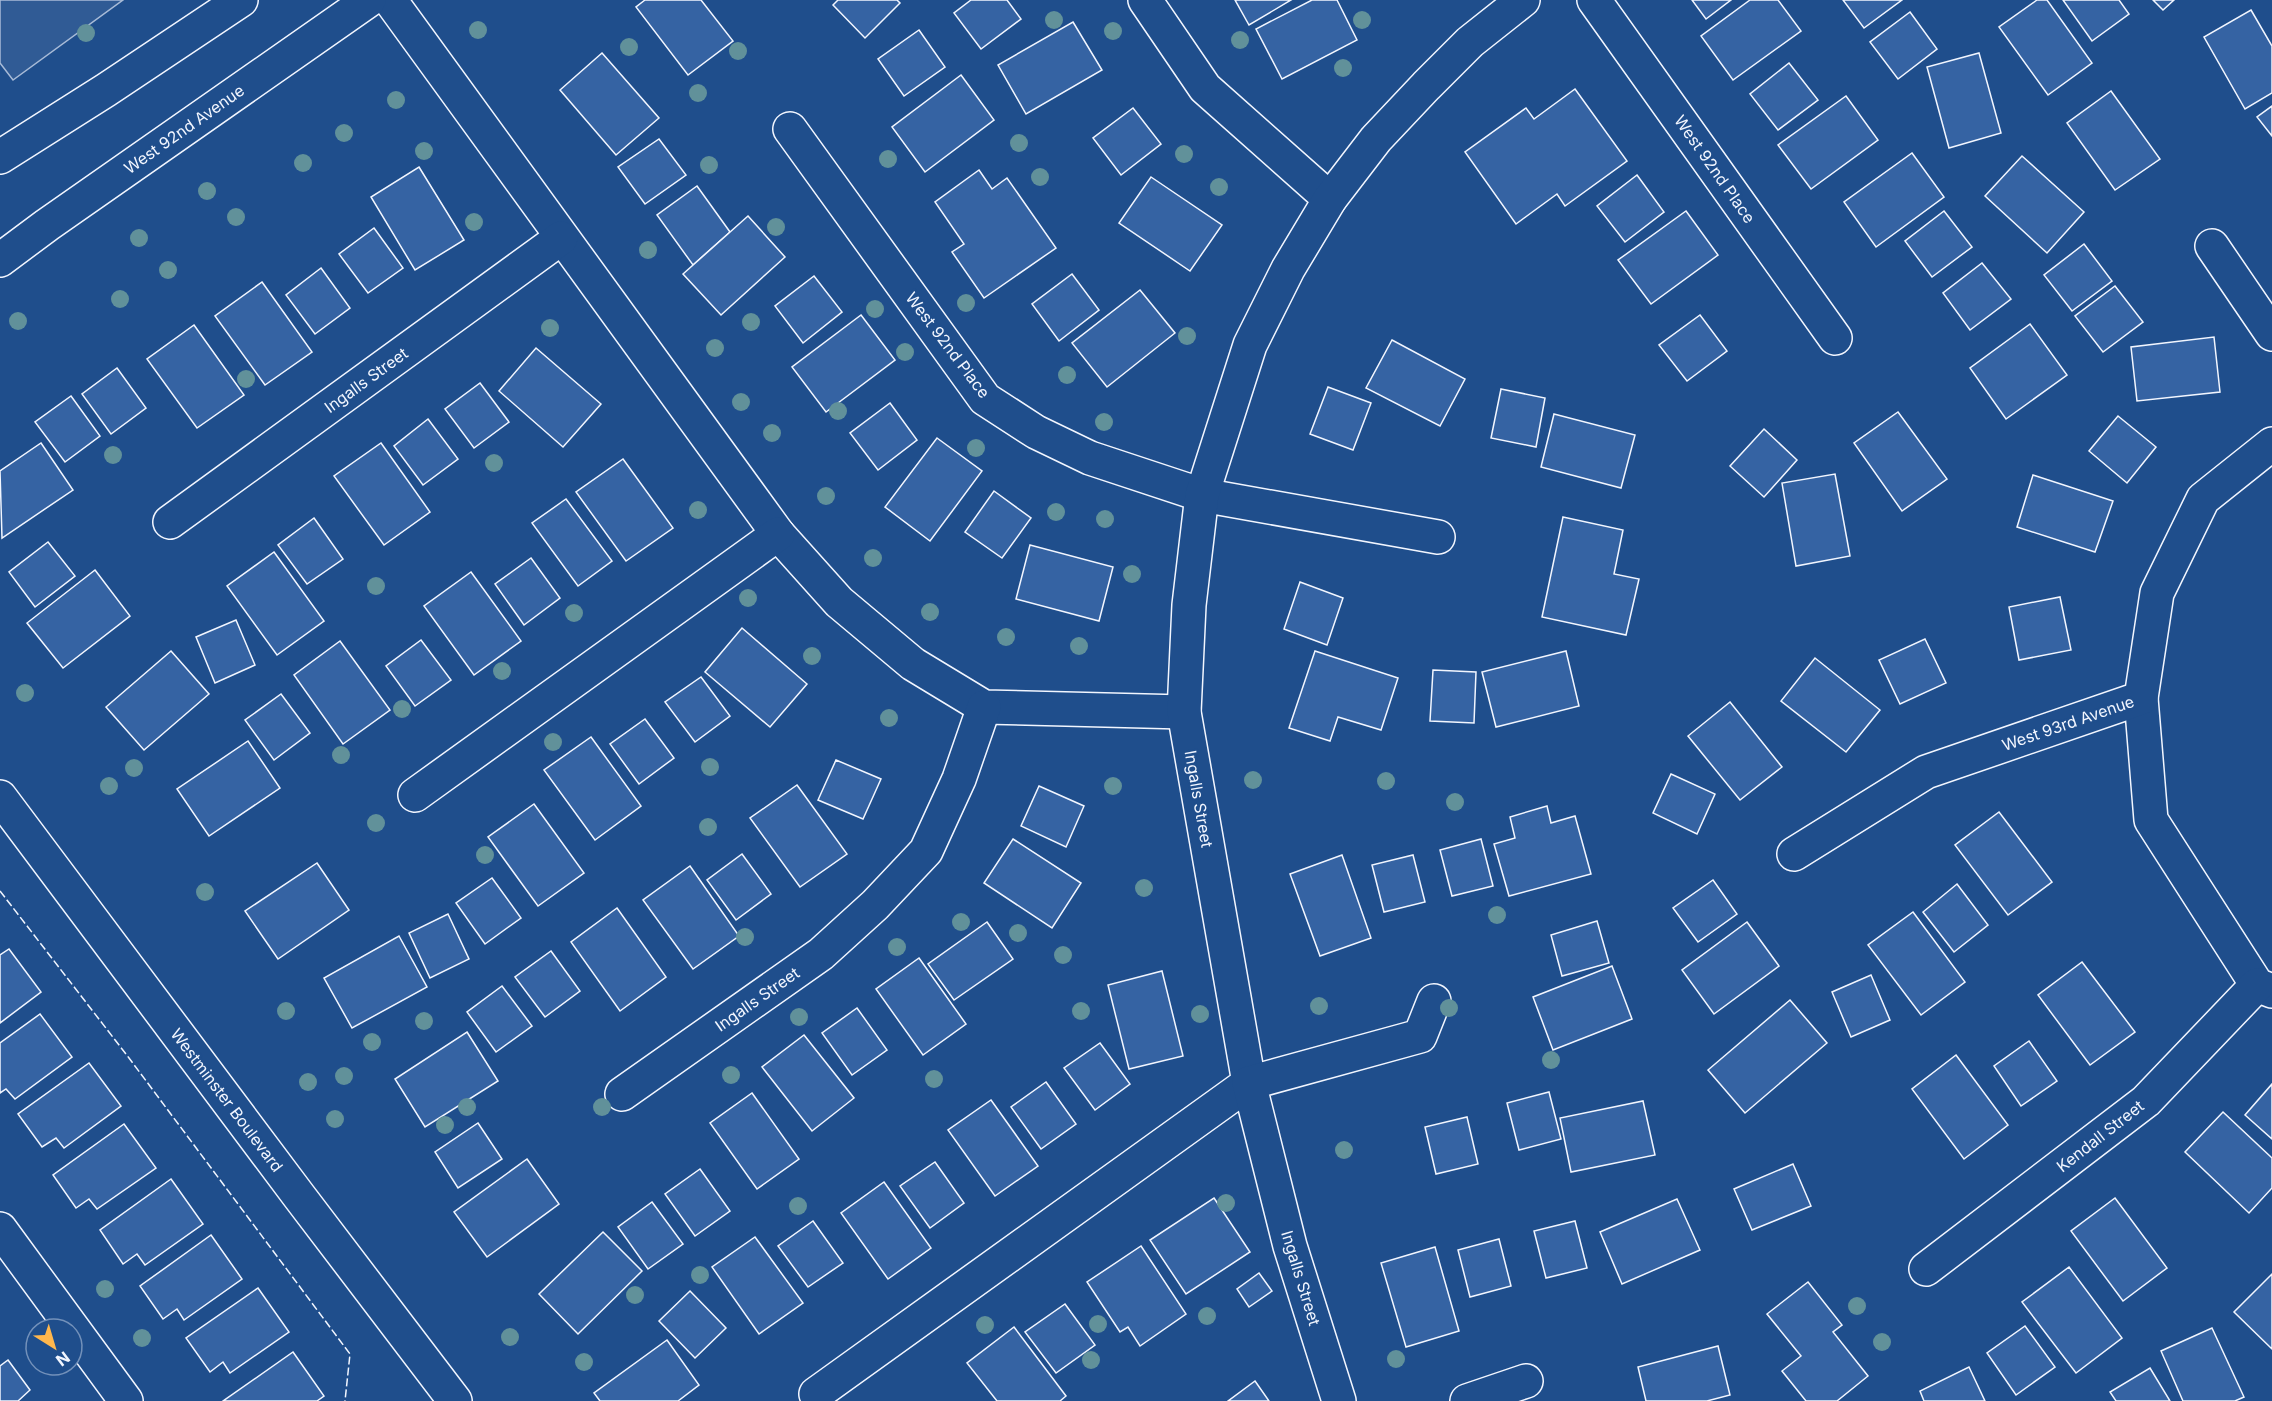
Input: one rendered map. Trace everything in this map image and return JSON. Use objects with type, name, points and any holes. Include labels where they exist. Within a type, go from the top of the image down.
[{"type":"street","points":[[0,157],[241,0]]},
{"type":"street","name":"West 92nd Avenue","points":[[0,260],[369,0]]},
{"type":"street","points":[[390,0],[778,534],[839,602],[913,664],[984,707],[1184,712],[1189,605],[1202,495],[1250,345],[1288,269],[1330,199],[1376,139],[1470,42],[1523,0]]},
{"type":"street","points":[[1145,0],[1205,88],[1330,199]]},
{"type":"street","name":"West 92nd Place","points":[[1594,0],[1835,338]]},
{"type":"street","name":"West 92nd Place","points":[[790,129],[985,399],[1036,432],[1090,458],[1202,495],[1438,537]]},
{"type":"street","name":"Ingalls Street","points":[[170,522],[561,238]]},
{"type":"street","points":[[2212,246],[2272,334]]},
{"type":"street","name":"West 93rd Avenue","points":[[1794,854],[1926,772],[2141,698],[2157,593],[2203,499],[2272,444]]},
{"type":"street","points":[[415,795],[778,534]]},
{"type":"street","name":"Kendall Street","points":[[1926,1269],[2146,1101],[2265,988],[2151,820],[2141,698]]},
{"type":"street","name":"Ingalls Street","points":[[622,1094],[821,954],[875,905],[912,866],[926,851],[960,779],[984,707]]},
{"type":"street","name":"Ingalls Street","points":[[1184,712],[1249,1083],[1290,1246],[1339,1401]]},
{"type":"street","name":"Westminster Boulevard","points":[[0,797],[450,1399]]},
{"type":"street","points":[[816,1394],[1249,1083],[1420,1036],[1434,1001]]},
{"type":"street","points":[[0,1229],[126,1401]]},
{"type":"street","points":[[1467,1401],[1526,1381]]},
{"type":"shaded area","points":[[0,0],[123,0],[13,80],[0,63]]},
{"type":"building","points":[[645,0],[701,0],[733,41],[688,75],[636,7]]},
{"type":"building","points":[[838,0],[897,0],[900,3],[865,38],[833,5]]},
{"type":"building","points":[[971,0],[1007,0],[1021,19],[981,49],[954,13]]},
{"type":"building","points":[[1235,0],[1291,0],[1249,25]]},
{"type":"building","points":[[1312,0],[1337,0],[1357,40],[1282,79],[1256,29]]},
{"type":"building","points":[[1692,0],[1731,0],[1706,19]]},
{"type":"building","points":[[1750,0],[1778,0],[1801,31],[1733,80],[1701,36]]},
{"type":"building","points":[[1843,0],[1902,0],[1864,28]]},
{"type":"building","points":[[2037,0],[2047,0],[2092,63],[2048,95],[1999,27]]},
{"type":"building","points":[[2063,0],[2119,0],[2129,14],[2092,41]]},
{"type":"building","points":[[2153,0],[2174,0],[2163,10]]},
{"type":"building","points":[[2251,10],[2272,46],[2272,93],[2245,109],[2204,37]]},
{"type":"building","points":[[1910,12],[1937,49],[1898,79],[1870,42]]},
{"type":"building","points":[[1073,22],[1102,70],[1026,114],[998,65]]},
{"type":"building","points":[[919,30],[945,67],[904,96],[878,59]]},
{"type":"building","points":[[602,53],[659,118],[616,155],[560,90]]},
{"type":"building","points":[[1979,53],[2001,133],[1949,148],[1927,67]]},
{"type":"building","points":[[1789,63],[1818,100],[1778,130],[1750,94]]},
{"type":"building","points":[[961,75],[994,120],[925,172],[892,127]]},
{"type":"building","points":[[1575,89],[1627,161],[1565,206],[1557,194],[1516,224],[1465,152],[1526,108],[1534,119]]},
{"type":"building","points":[[2111,91],[2160,159],[2115,190],[2067,123]]},
{"type":"building","points":[[1846,96],[1878,140],[1811,189],[1778,145]]},
{"type":"building","points":[[2272,106],[2272,136],[2257,117]]},
{"type":"building","points":[[1133,108],[1161,144],[1121,175],[1093,138]]},
{"type":"building","points":[[659,139],[686,175],[645,204],[618,167]]},
{"type":"building","points":[[1912,153],[1944,197],[1876,247],[1844,202]]},
{"type":"building","points":[[2022,156],[2084,212],[2047,253],[1985,196]]},
{"type":"building","points":[[419,167],[464,240],[415,270],[371,197]]},
{"type":"building","points":[[979,170],[992,189],[1007,178],[1056,248],[984,298],[952,252],[964,244],[935,202]]},
{"type":"building","points":[[1637,175],[1664,212],[1625,242],[1597,206]]},
{"type":"building","points":[[1151,177],[1222,225],[1190,271],[1119,223]]},
{"type":"building","points":[[697,186],[730,232],[693,265],[657,215]]},
{"type":"building","points":[[1686,211],[1718,255],[1651,304],[1618,260]]},
{"type":"building","points":[[1944,211],[1972,247],[1932,277],[1905,241]]},
{"type":"building","points":[[748,216],[785,257],[721,315],[683,274]]},
{"type":"building","points":[[374,228],[403,268],[368,293],[339,254]]},
{"type":"building","points":[[2084,244],[2112,281],[2072,311],[2044,275]]},
{"type":"building","points":[[1982,263],[2011,299],[1970,330],[1943,293]]},
{"type":"building","points":[[321,268],[350,308],[315,334],[286,295]]},
{"type":"building","points":[[1072,274],[1099,310],[1059,341],[1032,304]]},
{"type":"building","points":[[814,276],[842,312],[803,343],[775,306]]},
{"type":"building","points":[[262,282],[312,352],[265,385],[215,316]]},
{"type":"building","points":[[2115,286],[2143,322],[2103,352],[2075,316]]},
{"type":"building","points":[[1140,290],[1175,333],[1107,387],[1072,343]]},
{"type":"building","points":[[861,315],[895,360],[826,412],[792,367]]},
{"type":"building","points":[[1700,315],[1727,351],[1687,381],[1659,345]]},
{"type":"building","points":[[2030,324],[2067,375],[2006,419],[1970,368]]},
{"type":"building","points":[[194,325],[244,395],[197,428],[147,359]]},
{"type":"building","points":[[2214,337],[2220,392],[2137,401],[2131,347]]},
{"type":"building","points":[[1392,340],[1465,379],[1440,426],[1366,388]]},
{"type":"building","points":[[536,348],[601,404],[563,447],[499,391]]},
{"type":"building","points":[[117,368],[146,408],[111,434],[82,394]]},
{"type":"building","points":[[480,383],[509,422],[474,448],[445,409]]},
{"type":"building","points":[[1328,387],[1371,403],[1353,450],[1310,434]]},
{"type":"building","points":[[1501,389],[1545,398],[1536,447],[1491,438]]},
{"type":"building","points":[[71,396],[100,436],[65,462],[35,422]]},
{"type":"building","points":[[890,403],[917,440],[878,470],[850,433]]},
{"type":"building","points":[[1898,412],[1947,479],[1902,511],[1854,443]]},
{"type":"building","points":[[1554,414],[1635,435],[1621,488],[1541,467]]},
{"type":"building","points":[[2118,416],[2156,447],[2127,483],[2089,451]]},
{"type":"building","points":[[428,419],[458,459],[423,485],[394,446]]},
{"type":"building","points":[[1764,429],[1797,460],[1764,497],[1730,466]]},
{"type":"building","points":[[937,438],[982,471],[930,541],[885,507]]},
{"type":"building","points":[[41,443],[73,490],[2,538],[0,471]]},
{"type":"building","points":[[381,443],[430,512],[384,545],[334,476]]},
{"type":"building","points":[[623,459],[673,528],[626,561],[576,492]]},
{"type":"building","points":[[1835,474],[1850,556],[1796,566],[1782,483]]},
{"type":"building","points":[[2033,475],[2113,501],[2095,552],[2017,527]]},
{"type":"building","points":[[994,491],[1031,518],[1002,558],[965,532]]},
{"type":"building","points":[[566,499],[612,561],[578,586],[532,523]]},
{"type":"building","points":[[1563,517],[1623,530],[1614,574],[1639,579],[1626,635],[1542,617]]},
{"type":"building","points":[[314,518],[343,559],[307,584],[278,545]]},
{"type":"building","points":[[48,542],[75,576],[35,607],[9,572]]},
{"type":"building","points":[[1030,545],[1113,567],[1099,621],[1016,599]]},
{"type":"building","points":[[274,552],[324,621],[277,655],[227,586]]},
{"type":"building","points":[[531,558],[560,598],[524,625],[495,584]]},
{"type":"building","points":[[95,570],[130,616],[63,668],[27,623]]},
{"type":"building","points":[[471,572],[521,641],[474,675],[424,606]]},
{"type":"building","points":[[1300,582],[1343,598],[1327,645],[1284,629]]},
{"type":"building","points":[[2060,597],[2071,650],[2019,660],[2009,607]]},
{"type":"building","points":[[236,620],[255,665],[215,683],[196,637]]},
{"type":"building","points":[[742,628],[807,684],[770,727],[705,672]]},
{"type":"building","points":[[1925,639],[1946,683],[1900,704],[1879,660]]},
{"type":"building","points":[[421,640],[451,680],[415,706],[386,666]]},
{"type":"building","points":[[340,641],[390,710],[343,744],[294,675]]},
{"type":"building","points":[[171,651],[209,694],[144,750],[106,707]]},
{"type":"building","points":[[1315,651],[1398,678],[1381,730],[1338,717],[1330,741],[1289,728]]},
{"type":"building","points":[[1566,651],[1579,706],[1496,727],[1482,672]]},
{"type":"building","points":[[1815,658],[1880,710],[1846,752],[1781,701]]},
{"type":"building","points":[[1433,670],[1476,672],[1474,723],[1430,721]]},
{"type":"building","points":[[701,677],[730,716],[695,742],[665,702]]},
{"type":"building","points":[[281,694],[310,733],[274,760],[245,720]]},
{"type":"building","points":[[1730,702],[1782,767],[1740,800],[1688,736]]},
{"type":"building","points":[[645,719],[674,758],[639,784],[610,744]]},
{"type":"building","points":[[591,737],[641,806],[595,840],[544,770]]},
{"type":"building","points":[[248,741],[280,788],[209,836],[177,789]]},
{"type":"building","points":[[836,760],[881,779],[863,819],[818,800]]},
{"type":"building","points":[[1671,774],[1715,794],[1697,834],[1653,813]]},
{"type":"building","points":[[797,785],[847,854],[800,887],[750,818]]},
{"type":"building","points":[[1039,786],[1084,806],[1066,847],[1021,826]]},
{"type":"building","points":[[534,804],[584,873],[538,906],[488,837]]},
{"type":"building","points":[[1547,806],[1551,823],[1575,816],[1591,874],[1509,896],[1494,844],[1515,838],[1510,817]]},
{"type":"building","points":[[1999,812],[2052,882],[2008,915],[1955,845]]},
{"type":"building","points":[[1013,839],[1081,883],[1052,928],[984,883]]},
{"type":"building","points":[[1481,839],[1493,886],[1452,896],[1440,850]]},
{"type":"building","points":[[742,854],[771,894],[736,920],[707,880]]},
{"type":"building","points":[[1342,855],[1371,938],[1320,956],[1290,874]]},
{"type":"building","points":[[1413,855],[1425,902],[1384,912],[1372,865]]},
{"type":"building","points":[[317,863],[349,910],[278,959],[245,911]]},
{"type":"building","points":[[690,866],[739,936],[693,969],[643,900]]},
{"type":"building","points":[[492,878],[521,918],[485,944],[456,903]]},
{"type":"building","points":[[1713,880],[1737,914],[1698,942],[1673,908]]},
{"type":"building","points":[[1957,884],[1988,925],[1954,952],[1923,912]]},
{"type":"building","points":[[617,908],[666,977],[620,1011],[571,942]]},
{"type":"building","points":[[1913,912],[1965,982],[1921,1015],[1868,945]]},
{"type":"building","points":[[448,914],[469,959],[430,978],[409,933]]},
{"type":"building","points":[[1597,921],[1609,963],[1562,976],[1551,935]]},
{"type":"building","points":[[987,922],[1013,959],[954,1000],[928,964]]},
{"type":"building","points":[[1747,922],[1779,966],[1714,1014],[1682,970]]},
{"type":"building","points":[[399,936],[427,987],[352,1028],[324,978]]},
{"type":"building","points":[[9,949],[41,992],[0,1023],[0,955]]},
{"type":"building","points":[[551,951],[580,991],[545,1017],[515,977]]},
{"type":"building","points":[[919,958],[966,1024],[923,1055],[876,989]]},
{"type":"building","points":[[2082,962],[2135,1032],[2090,1065],[2038,995]]},
{"type":"building","points":[[1612,966],[1632,1019],[1553,1050],[1533,997]]},
{"type":"building","points":[[1162,971],[1183,1056],[1129,1069],[1108,985]]},
{"type":"building","points":[[1871,975],[1890,1020],[1851,1037],[1832,992]]},
{"type":"building","points":[[502,986],[532,1026],[496,1052],[467,1012]]},
{"type":"building","points":[[1790,1000],[1827,1043],[1745,1113],[1708,1070]]},
{"type":"building","points":[[857,1008],[887,1050],[852,1075],[822,1033]]},
{"type":"building","points":[[40,1014],[72,1057],[15,1099],[6,1089],[0,1093],[0,1043]]},
{"type":"building","points":[[467,1032],[498,1081],[425,1127],[395,1079]]},
{"type":"building","points":[[804,1035],[854,1098],[812,1131],[762,1067]]},
{"type":"building","points":[[2029,1041],[2057,1081],[2021,1106],[1994,1066]]},
{"type":"building","points":[[1100,1043],[1130,1084],[1095,1110],[1064,1068]]},
{"type":"building","points":[[1956,1055],[2008,1125],[1964,1159],[1912,1089]]},
{"type":"building","points":[[89,1063],[121,1106],[64,1148],[56,1138],[42,1147],[18,1114]]},
{"type":"building","points":[[1046,1082],[1076,1124],[1041,1149],[1011,1107]]},
{"type":"building","points":[[2272,1084],[2272,1139],[2245,1115]]},
{"type":"building","points":[[1549,1092],[1561,1139],[1519,1150],[1507,1103]]},
{"type":"building","points":[[752,1093],[799,1159],[757,1189],[710,1123]]},
{"type":"building","points":[[991,1100],[1038,1166],[995,1196],[948,1130]]},
{"type":"building","points":[[1643,1101],[1655,1155],[1571,1172],[1560,1118]]},
{"type":"building","points":[[2223,1112],[2272,1158],[2272,1188],[2249,1213],[2185,1152]]},
{"type":"building","points":[[1467,1117],[1478,1164],[1436,1174],[1425,1127]]},
{"type":"building","points":[[478,1123],[502,1159],[458,1188],[435,1152]]},
{"type":"building","points":[[124,1124],[156,1168],[97,1209],[89,1199],[76,1208],[53,1175]]},
{"type":"building","points":[[527,1159],[559,1204],[487,1257],[454,1212]]},
{"type":"building","points":[[935,1162],[964,1203],[930,1228],[900,1186]]},
{"type":"building","points":[[1793,1164],[1811,1206],[1752,1230],[1734,1189]]},
{"type":"building","points":[[700,1169],[730,1211],[695,1236],[665,1194]]},
{"type":"building","points":[[171,1179],[203,1224],[145,1265],[137,1254],[123,1264],[100,1230]]},
{"type":"building","points":[[884,1182],[931,1248],[888,1279],[841,1213]]},
{"type":"building","points":[[1214,1198],[1250,1252],[1186,1294],[1150,1240]]},
{"type":"building","points":[[2115,1198],[2167,1268],[2123,1301],[2071,1231]]},
{"type":"building","points":[[1677,1199],[1700,1250],[1622,1284],[1600,1232]]},
{"type":"building","points":[[652,1202],[683,1244],[648,1269],[618,1227]]},
{"type":"building","points":[[813,1221],[843,1263],[808,1287],[778,1246]]},
{"type":"building","points":[[1575,1221],[1587,1268],[1546,1278],[1534,1231]]},
{"type":"building","points":[[603,1232],[642,1271],[578,1334],[539,1294]]},
{"type":"building","points":[[211,1235],[242,1279],[184,1320],[177,1309],[163,1319],[140,1286]]},
{"type":"building","points":[[755,1237],[803,1303],[759,1334],[712,1267]]},
{"type":"building","points":[[1499,1239],[1511,1286],[1470,1297],[1458,1250]]},
{"type":"building","points":[[1141,1246],[1186,1314],[1140,1346],[1128,1327],[1120,1332],[1087,1282]]},
{"type":"building","points":[[1435,1247],[1459,1331],[1406,1347],[1381,1263]]},
{"type":"building","points":[[2069,1267],[2122,1338],[2076,1373],[2022,1302]]},
{"type":"building","points":[[1259,1273],[1272,1291],[1249,1307],[1237,1289]]},
{"type":"building","points":[[2272,1274],[2272,1349],[2234,1312]]},
{"type":"building","points":[[1808,1282],[1842,1325],[1833,1332],[1868,1376],[1837,1401],[1806,1401],[1782,1371],[1801,1356],[1767,1314]]},
{"type":"building","points":[[258,1288],[289,1332],[230,1373],[223,1362],[210,1372],[186,1338]]},
{"type":"building","points":[[690,1291],[726,1328],[695,1358],[659,1321]]},
{"type":"building","points":[[1065,1304],[1095,1345],[1056,1373],[1025,1332]]},
{"type":"building","points":[[2025,1326],[2055,1367],[2016,1395],[1987,1353]]},
{"type":"building","points":[[1014,1327],[1066,1396],[1060,1401],[997,1401],[967,1363]]},
{"type":"building","points":[[2212,1328],[2244,1397],[2235,1401],[2183,1401],[2161,1351]]},
{"type":"building","points":[[667,1340],[699,1385],[678,1401],[600,1401],[594,1393]]},
{"type":"building","points":[[1718,1346],[1730,1395],[1707,1401],[1646,1401],[1638,1367]]},
{"type":"building","points":[[293,1352],[324,1396],[317,1401],[223,1401]]},
{"type":"building","points":[[8,1360],[30,1390],[18,1401],[0,1401],[0,1366]]},
{"type":"building","points":[[1969,1367],[1985,1401],[1924,1401],[1920,1391]]},
{"type":"building","points":[[2150,1368],[2170,1401],[2116,1401],[2110,1392]]},
{"type":"building","points":[[1255,1381],[1269,1401],[1228,1401]]},
{"type":"fence","points":[[0,891],[129,1058],[350,1354],[345,1401]]}]
